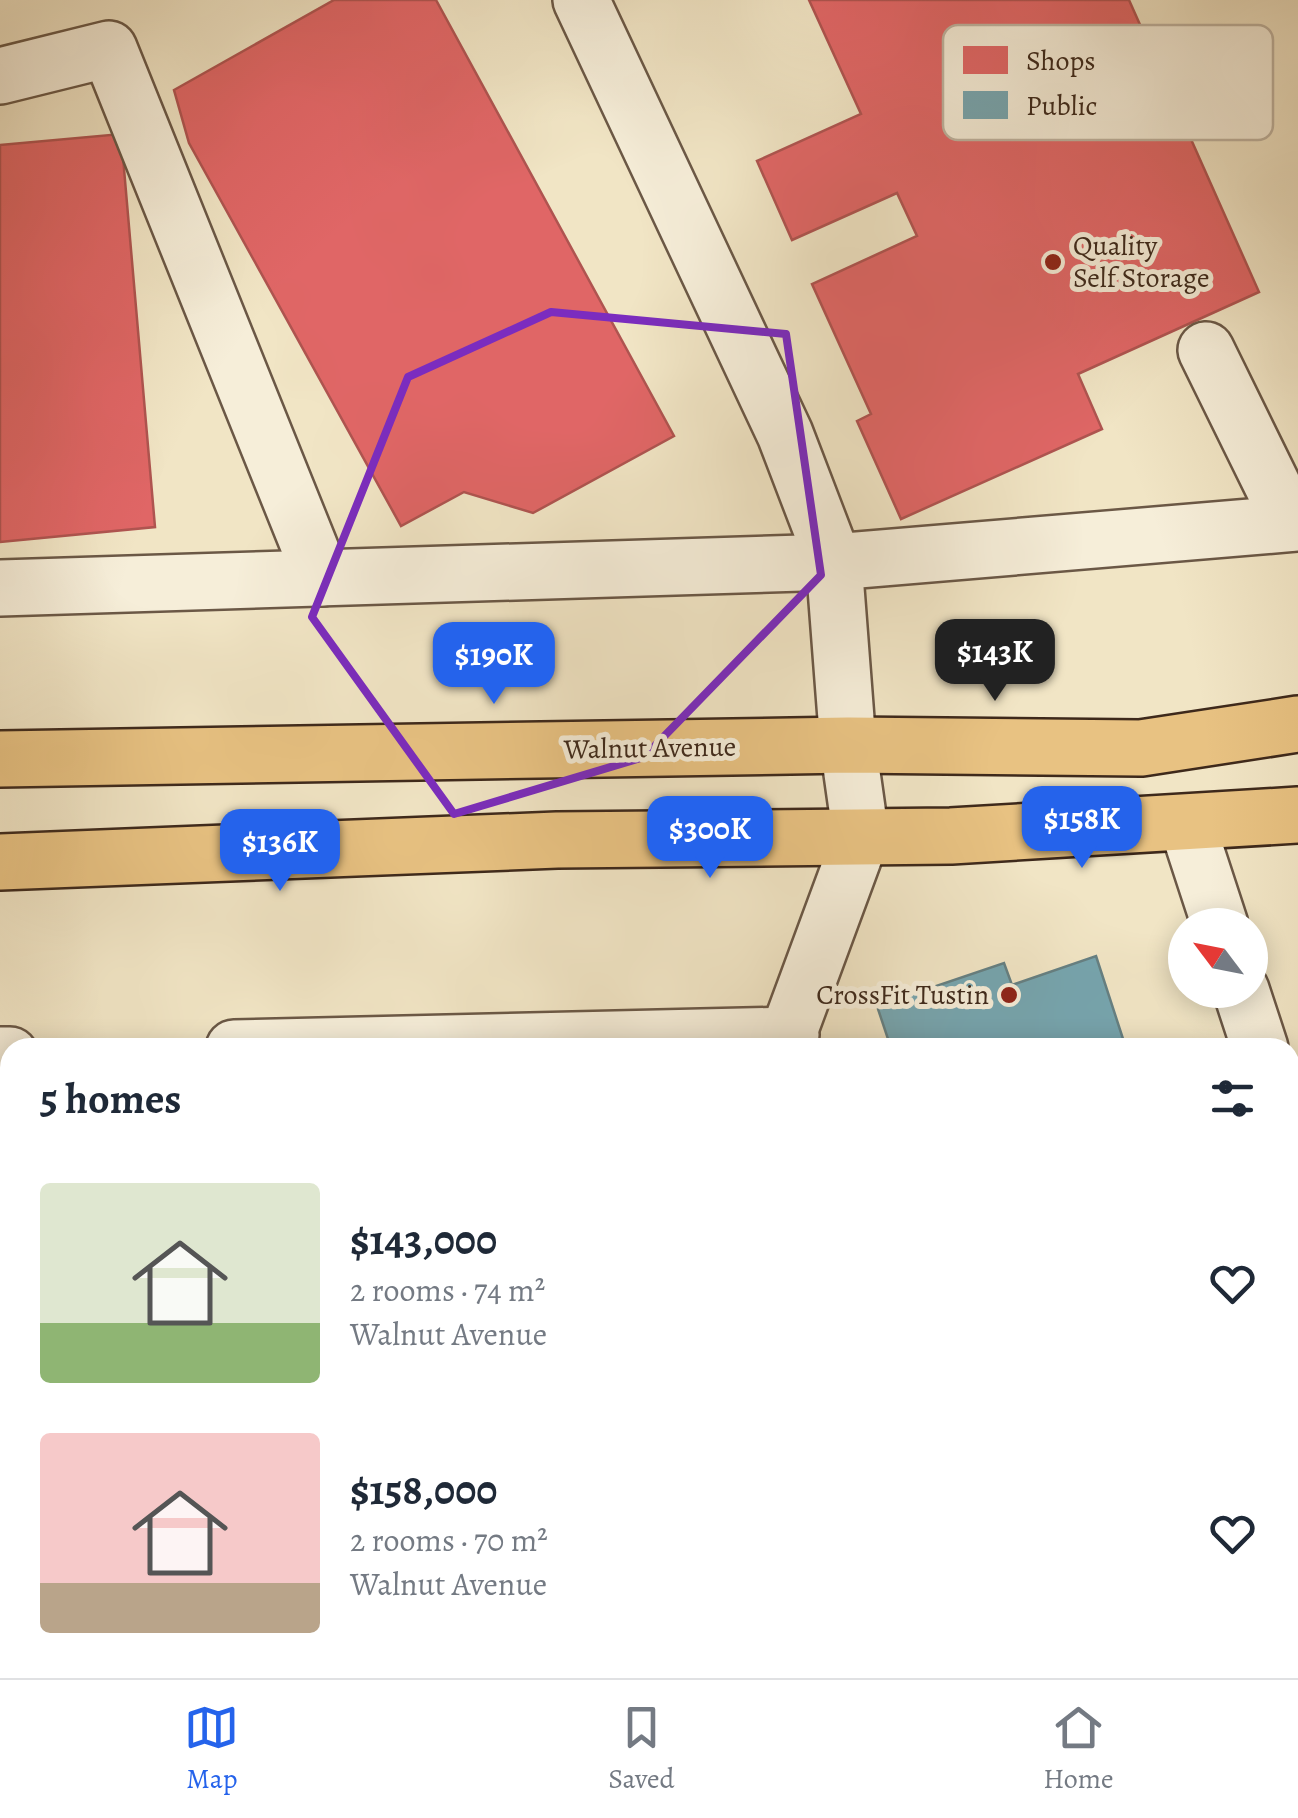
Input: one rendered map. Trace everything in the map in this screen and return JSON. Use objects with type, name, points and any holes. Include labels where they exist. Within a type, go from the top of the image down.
[{"type":"main road","name":"Walnut Avenue","points":[[0,759],[848,744],[1141,748],[1298,724]]},
{"type":"main road","points":[[0,862],[557,840],[862,836],[1186,824],[1298,815]]},
{"type":"street","points":[[581,0],[785,434],[834,562],[848,744],[862,836],[788,1038]]},
{"type":"street","points":[[0,76],[109,49],[322,578]]},
{"type":"street","points":[[0,588],[834,562],[1295,523],[1206,350]]},
{"type":"street","points":[[1186,824],[1214,908]]},
{"type":"street","points":[[1247,1008],[1257,1038]]},
{"type":"highlighted area","points":[[551,312],[786,334],[821,575],[644,757],[454,814],[312,617],[408,377]]},
{"type":"building: Shops","points":[[334,0],[436,0],[674,436],[533,513],[464,492],[401,526],[189,143],[174,90]]},
{"type":"building: Shops","name":"Quality Self Storage","points":[[809,0],[1129,0],[1140,25],[943,25],[943,140],[1191,140],[1259,292],[1078,374],[1102,429],[901,519],[857,421],[871,414],[812,284],[917,236],[897,193],[792,240],[757,161],[861,114]]},
{"type":"building: Shops","points":[[121,134],[155,527],[0,542],[0,145]]},
{"type":"building: Public","name":"CrossFit Tustin","points":[[1096,956],[1123,1038],[888,1038],[877,1006],[1004,963],[1012,985]]},
{"type":"place","name":"Quality Self Storage","points":[[1053,262]]},
{"type":"place","name":"CrossFit Tustin","points":[[1009,995]]}]
